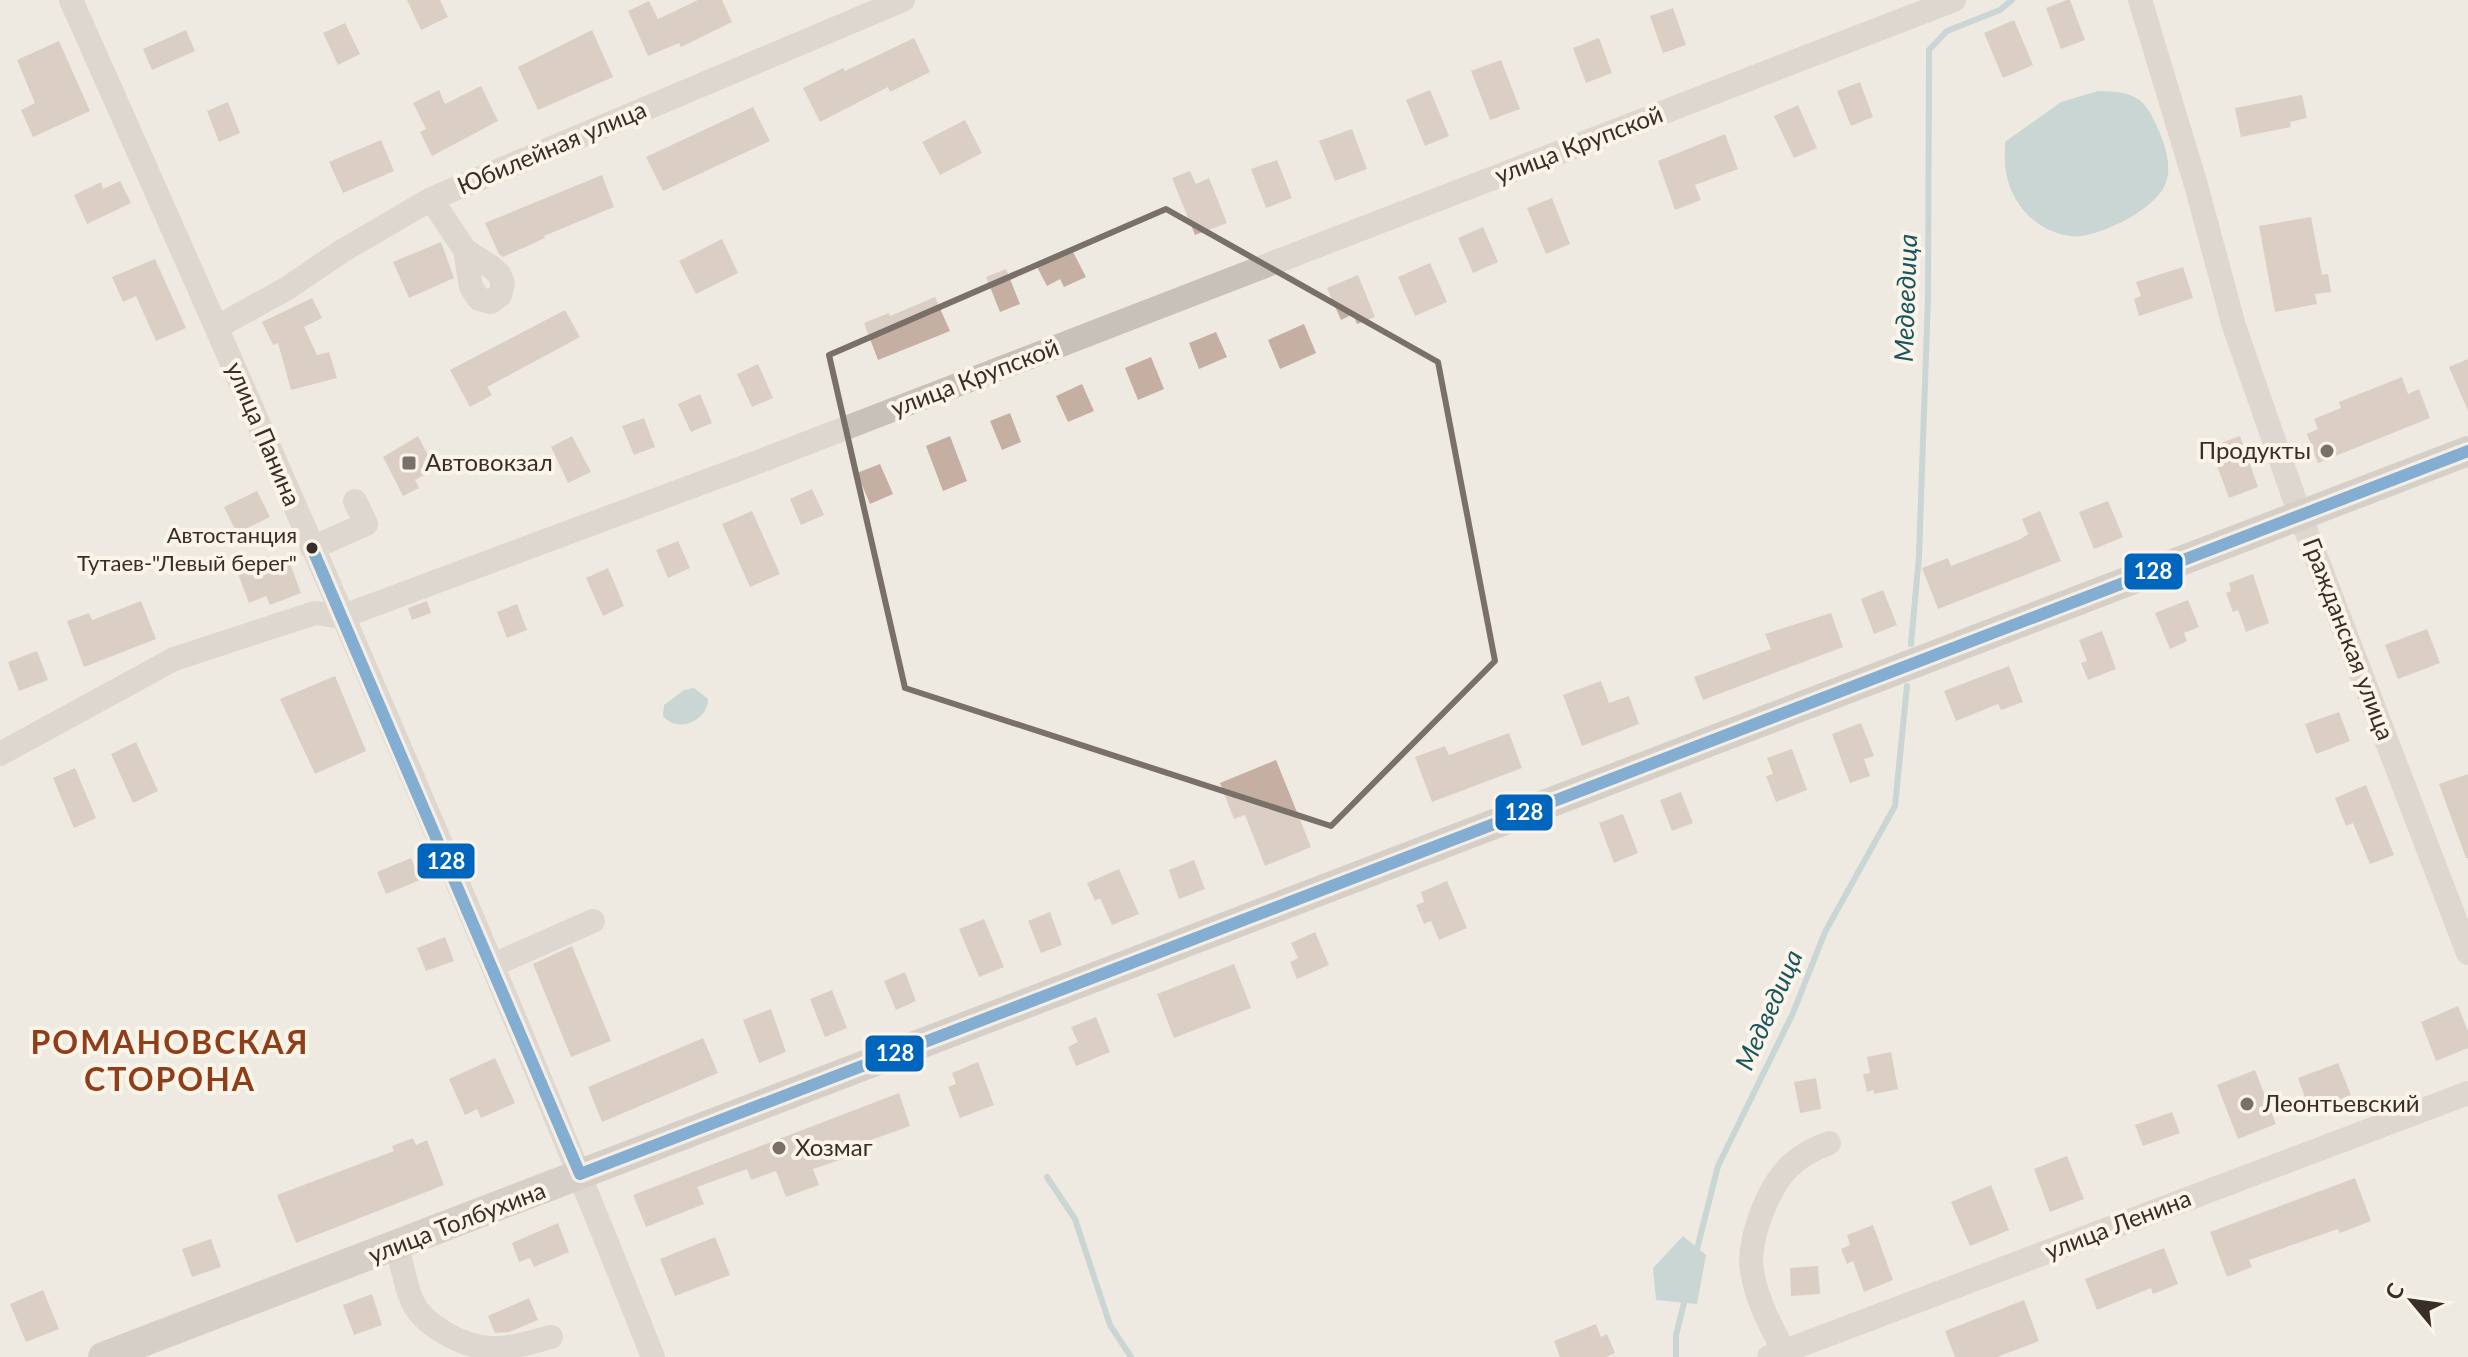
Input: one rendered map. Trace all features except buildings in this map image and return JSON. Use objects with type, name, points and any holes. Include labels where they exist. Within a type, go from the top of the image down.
[{"type":"main road","name":"улица Толбухина","points":[[103,1357],[397,1247],[580,1174],[2468,451]]},
{"type":"street","name":"улица Панина","points":[[71,0],[217,327],[493,965],[653,1357]]},
{"type":"street","name":"Юбилейная улица","points":[[217,327],[286,289],[342,251],[431,199],[903,0]]},
{"type":"street","name":"улица Крупской","points":[[0,754],[174,659],[315,613],[341,617],[763,460],[1954,0]]},
{"type":"street","name":"Гражданская улица","points":[[2140,0],[2234,326],[2300,515],[2468,953]]},
{"type":"street","points":[[431,199],[465,250]]},
{"type":"street","points":[[312,548],[366,524],[355,501]]},
{"type":"street","points":[[493,965],[593,921]]},
{"type":"street","name":"улица Ленина","points":[[1777,1354],[2468,1093]]},
{"type":"street","points":[[1777,1354],[1751,1268],[1755,1230],[1769,1197],[1786,1170],[1807,1152],[1829,1143]]},
{"type":"street","points":[[397,1247],[412,1301],[423,1317],[446,1333],[487,1348],[514,1347],[551,1337]]},
{"type":"highlighted area","points":[[1166,209],[1438,362],[1495,661],[1331,826],[905,688],[829,355]]},
{"type":"water","points":[[2098,91],[2129,94],[2148,109],[2165,148],[2168,162],[2166,182],[2161,192],[2133,216],[2102,230],[2070,236],[2037,223],[2020,206],[2006,173],[2005,142],[2061,102]]},
{"type":"water","points":[[694,688],[708,699],[707,707],[697,719],[676,724],[663,716],[664,705],[684,690]]},
{"type":"water","points":[[1683,1236],[1706,1255],[1697,1304],[1656,1300],[1653,1268]]},
{"type":"waterway","name":"Медведица","points":[[1911,644],[1919,556],[1928,297],[1929,50],[1947,31],[2000,10],[2012,0]]},
{"type":"waterway","name":"Медведица","points":[[1696,1253],[1718,1166],[1793,1013],[1825,932],[1895,806],[1907,686]]},
{"type":"waterway","points":[[1047,1177],[1075,1219],[1110,1325],[1131,1357]]},
{"type":"waterway","name":"Медведица","points":[[1676,1357],[1676,1335],[1686,1295]]},
{"type":"transit line","name":"128","points":[[580,1174],[2468,451]]},
{"type":"transit line","name":"128","points":[[312,548],[580,1174]]},
{"type":"place","name":"Продукты","points":[[2327,451]]},
{"type":"place","name":"Автовокзал","points":[[409,463]]},
{"type":"place","name":"Автостанция Тутаев-\"Левый берег\"","points":[[312,548]]},
{"type":"place","name":"Леонтьевский","points":[[2247,1104]]},
{"type":"place","name":"Хозмаг","points":[[779,1148]]},
{"type":"district","name":"РОМАНОВСКАЯ СТОРОНА","points":[[170,1062]]}]
